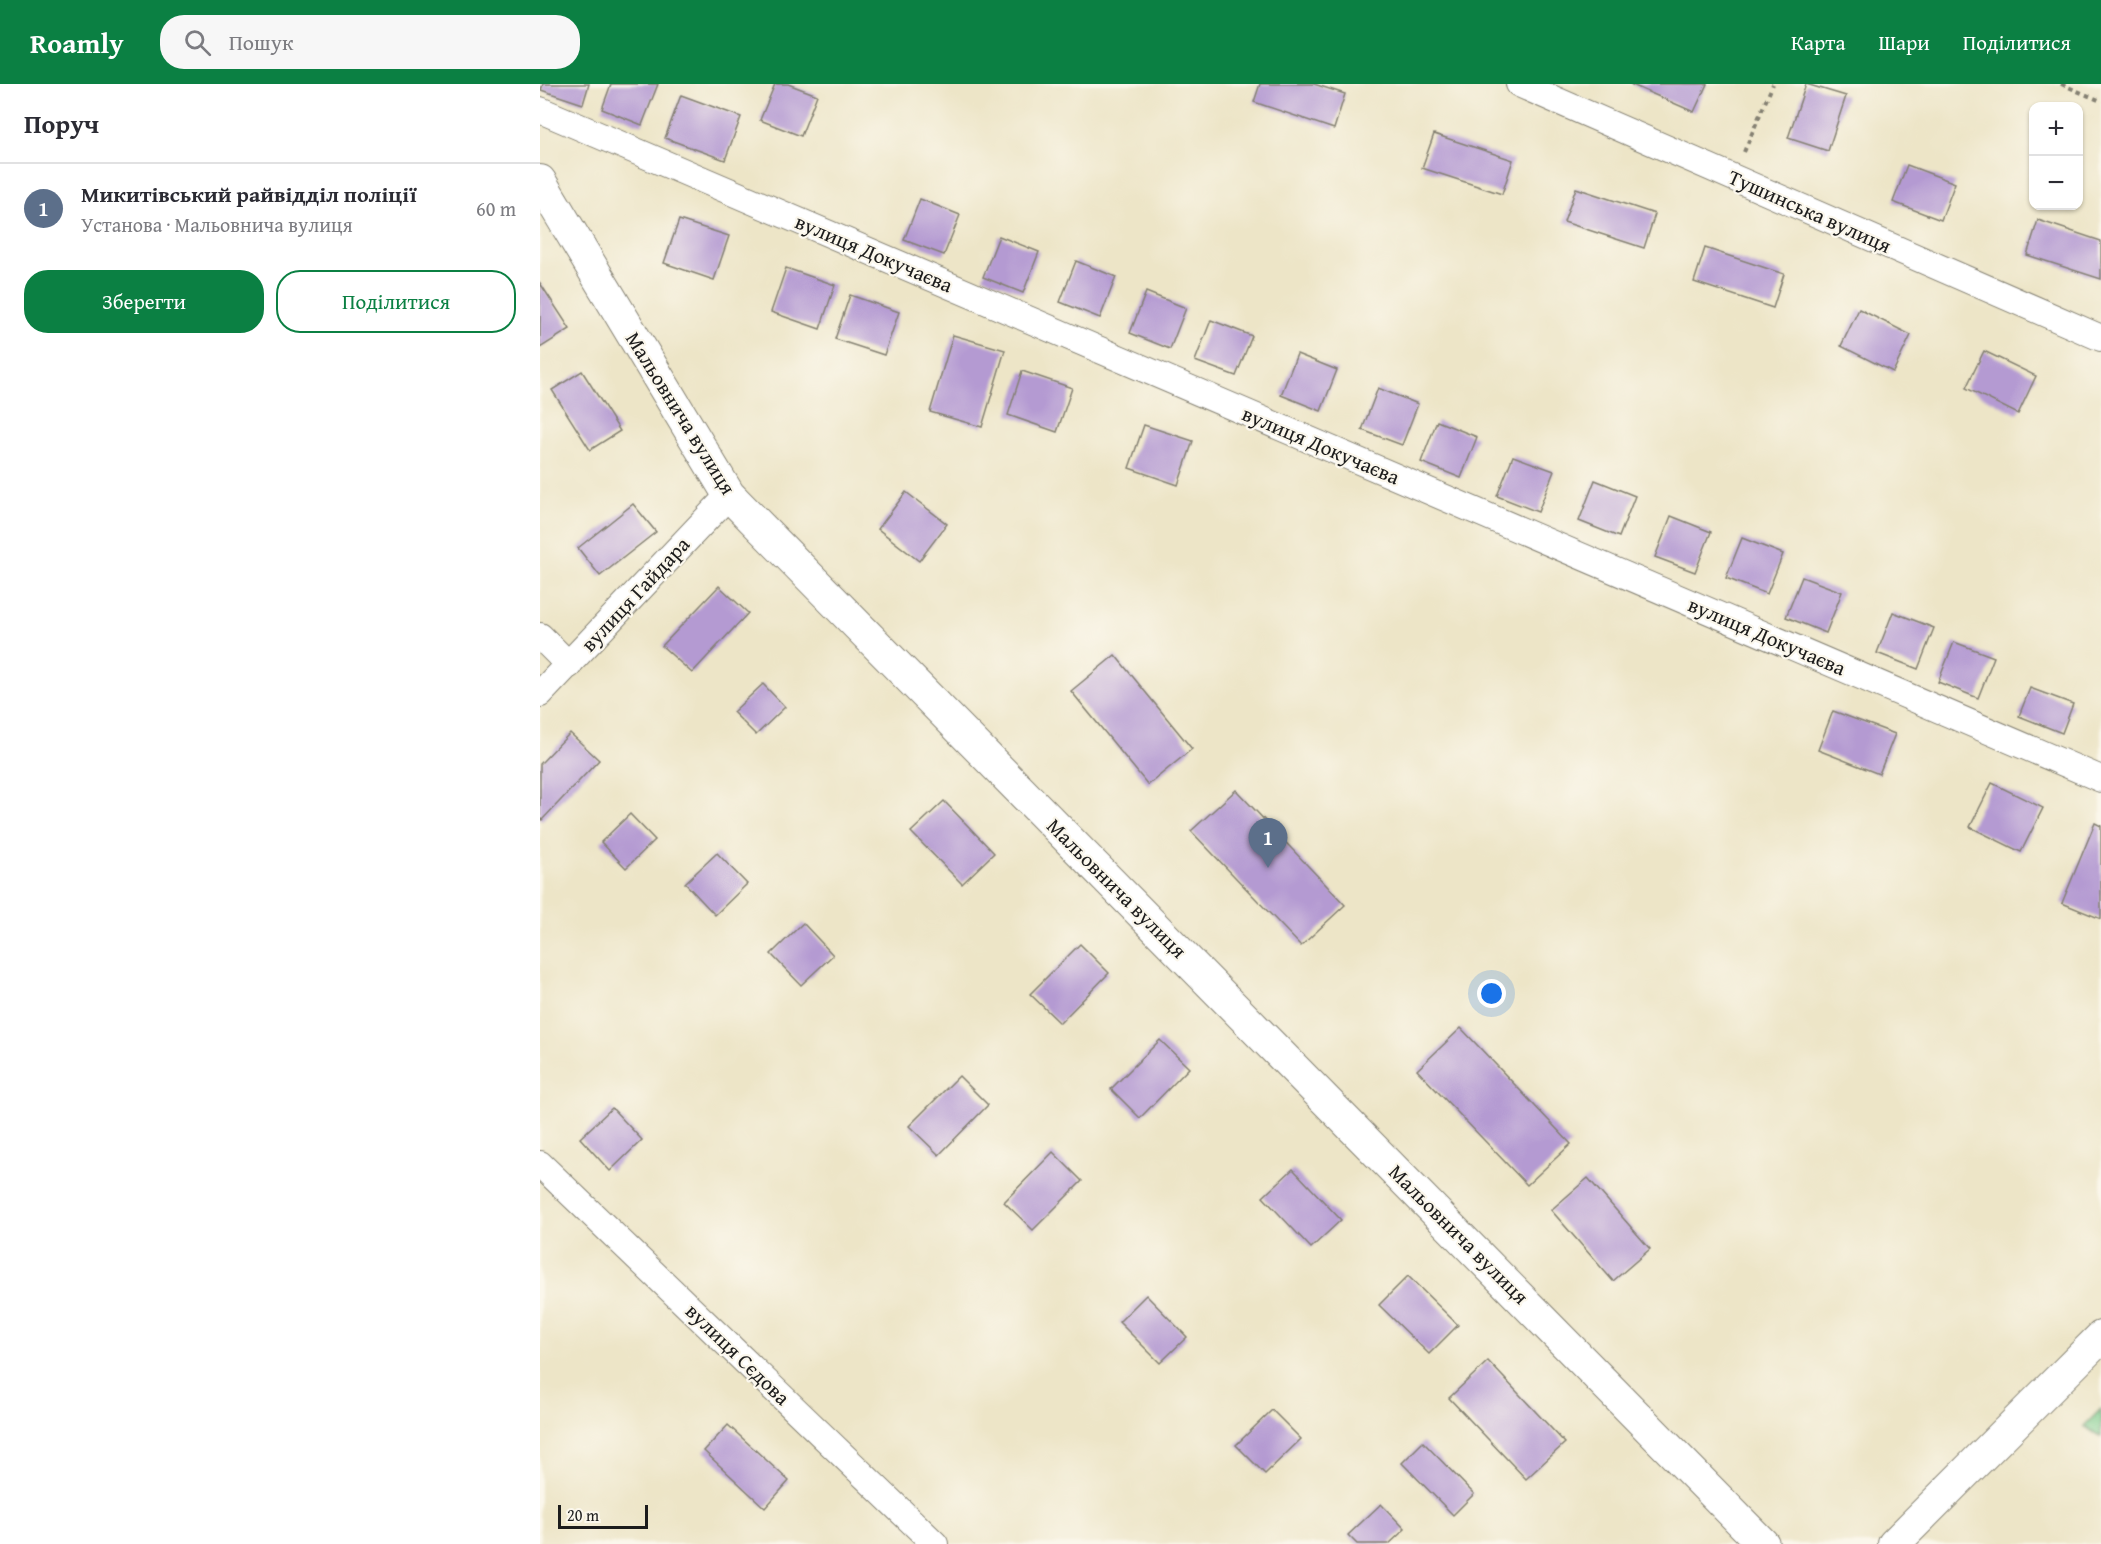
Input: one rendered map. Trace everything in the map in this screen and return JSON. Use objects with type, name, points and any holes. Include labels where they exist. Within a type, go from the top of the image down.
[{"type":"street","name":"Тушинська вулиця","points":[[1519,84],[2101,338]]},
{"type":"street","name":"вулиця Докучаєва","points":[[540,110],[2101,779]]},
{"type":"street","name":"Мальовнича вулиця","points":[[540,181],[729,495],[1762,1544]]},
{"type":"street","name":"вулиця Гайдара","points":[[540,694],[729,495]]},
{"type":"street","points":[[540,636],[568,665]]},
{"type":"street","name":"вулиця Сєдова","points":[[540,1164],[935,1544]]},
{"type":"street","points":[[1894,1544],[2101,1337]]},
{"type":"path","points":[[1734,178],[1773,84]]},
{"type":"path","points":[[2061,84],[2101,101]]},
{"type":"green space","points":[[2101,1409],[2101,1437],[2084,1426]]},
{"type":"building","points":[[543,84],[589,84],[583,104],[541,90]]},
{"type":"building","points":[[611,84],[658,84],[642,125],[602,109]]},
{"type":"building","points":[[775,84],[788,84],[817,95],[801,136],[760,120]]},
{"type":"building","points":[[1260,84],[1314,84],[1345,94],[1334,129],[1254,102]]},
{"type":"building","points":[[1630,84],[1707,84],[1694,112]]},
{"type":"building","points":[[1806,84],[1846,96],[1828,151],[1788,138]]},
{"type":"building","points":[[681,95],[741,117],[725,160],[665,138]]},
{"type":"building","points":[[1434,134],[1513,160],[1502,194],[1422,168]]},
{"type":"building","points":[[1907,165],[1955,183],[1941,220],[1893,202]]},
{"type":"building","points":[[1576,188],[1655,214],[1644,248],[1564,222]]},
{"type":"building","points":[[920,199],[960,215],[944,255],[904,240]]},
{"type":"building","points":[[679,220],[729,236],[714,280],[664,263]]},
{"type":"building","points":[[2038,220],[2101,241],[2101,279],[2027,255]]},
{"type":"building","points":[[999,236],[1039,252],[1023,293],[983,277]]},
{"type":"building","points":[[1705,248],[1784,274],[1773,308],[1694,282]]},
{"type":"building","points":[[1076,261],[1116,277],[1100,318],[1060,302]]},
{"type":"building","points":[[786,268],[835,285],[820,329],[771,312]]},
{"type":"building","points":[[540,283],[570,329],[540,348]]},
{"type":"building","points":[[1146,292],[1186,308],[1170,349],[1130,333]]},
{"type":"building","points":[[850,295],[899,312],[884,355],[835,339]]},
{"type":"building","points":[[1859,309],[1911,335],[1893,372],[1841,346]]},
{"type":"building","points":[[1211,320],[1252,336],[1236,376],[1195,361]]},
{"type":"building","points":[[953,335],[1005,350],[982,427],[930,412]]},
{"type":"building","points":[[1984,351],[2036,376],[2018,414],[1966,388]]},
{"type":"building","points":[[1297,354],[1337,370],[1321,411],[1281,395]]},
{"type":"building","points":[[582,371],[620,431],[590,450],[552,390]]},
{"type":"building","points":[[1022,371],[1072,388],[1057,432],[1008,415]]},
{"type":"building","points":[[1378,388],[1418,404],[1402,445],[1362,430]]},
{"type":"building","points":[[1437,421],[1477,437],[1461,478],[1421,462]]},
{"type":"building","points":[[1144,425],[1193,441],[1178,485],[1129,468]]},
{"type":"building","points":[[1513,456],[1554,471],[1538,512],[1497,496]]},
{"type":"building","points":[[1595,480],[1635,496],[1619,537],[1579,521]]},
{"type":"building","points":[[906,492],[947,524],[919,561],[878,529]]},
{"type":"building","points":[[633,504],[656,532],[600,576],[578,548]]},
{"type":"building","points":[[1671,516],[1711,532],[1695,572],[1655,557]]},
{"type":"building","points":[[1742,538],[1783,554],[1767,594],[1726,578]]},
{"type":"building","points":[[1802,577],[1842,592],[1826,633],[1786,617]]},
{"type":"building","points":[[719,586],[748,613],[692,673],[662,646]]},
{"type":"building","points":[[1893,612],[1934,628],[1918,669],[1877,653]]},
{"type":"building","points":[[1954,642],[1994,657],[1978,698],[1938,682]]},
{"type":"building","points":[[1115,655],[1192,749],[1148,785],[1071,691]]},
{"type":"building","points":[[763,684],[785,707],[756,735],[733,712]]},
{"type":"building","points":[[2030,688],[2073,704],[2062,733],[2019,716]]},
{"type":"building","points":[[1833,711],[1895,734],[1879,774],[1818,750]]},
{"type":"building","points":[[570,733],[599,760],[542,820],[540,818],[540,764]]},
{"type":"building","points":[[1992,783],[2043,808],[2021,852],[1970,827]]},
{"type":"building","points":[[1236,790],[1345,905],[1301,946],[1191,831]]},
{"type":"building","points":[[944,801],[994,853],[962,884],[911,832]]},
{"type":"building","points":[[630,814],[655,840],[626,868],[601,842]]},
{"type":"building","points":[[2095,823],[2101,826],[2101,919],[2062,903]]},
{"type":"building","points":[[717,853],[747,884],[715,915],[685,883]]},
{"type":"building","points":[[803,923],[833,955],[801,985],[771,954]]},
{"type":"building","points":[[1080,944],[1109,973],[1060,1023],[1030,994]]},
{"type":"building","points":[[1461,1028],[1571,1144],[1527,1185],[1417,1070]]},
{"type":"building","points":[[1160,1040],[1189,1068],[1140,1118],[1111,1089]]},
{"type":"building","points":[[959,1076],[988,1105],[939,1155],[909,1126]]},
{"type":"building","points":[[612,1108],[642,1140],[610,1171],[580,1138]]},
{"type":"building","points":[[1053,1152],[1082,1181],[1033,1230],[1004,1202]]},
{"type":"building","points":[[1293,1169],[1341,1220],[1311,1248],[1263,1197]]},
{"type":"building","points":[[1588,1178],[1650,1249],[1613,1281],[1551,1210]]},
{"type":"building","points":[[1408,1276],[1458,1325],[1429,1354],[1379,1305]]},
{"type":"building","points":[[1146,1295],[1187,1337],[1160,1363],[1119,1322]]},
{"type":"building","points":[[1488,1361],[1565,1443],[1526,1479],[1449,1398]]},
{"type":"building","points":[[1272,1410],[1301,1439],[1265,1474],[1236,1445]]},
{"type":"building","points":[[728,1425],[789,1481],[765,1508],[704,1451]]},
{"type":"building","points":[[1423,1442],[1474,1494],[1453,1515],[1402,1463]]},
{"type":"building","points":[[1381,1504],[1405,1529],[1389,1544],[1357,1544],[1348,1535]]},
{"type":"place","name":"Микитівський райвідділ поліції","points":[[1268,868]]}]
